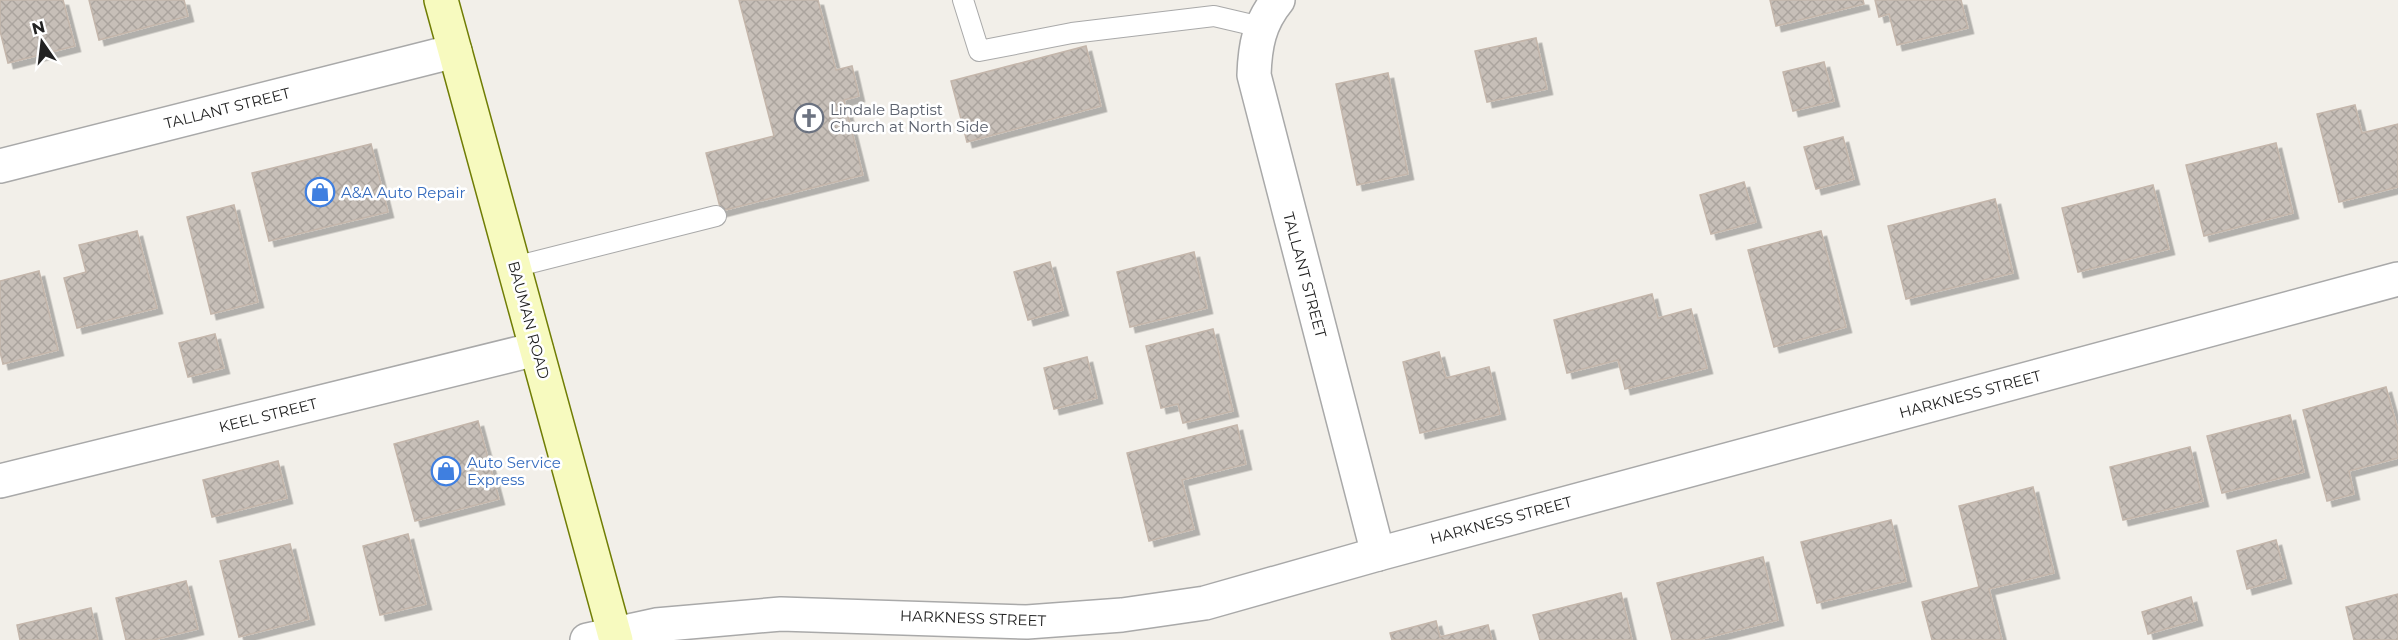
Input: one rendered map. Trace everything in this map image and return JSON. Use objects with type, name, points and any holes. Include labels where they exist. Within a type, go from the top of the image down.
[{"type":"street","name":"BAUMAN ROAD","points":[[441,0],[537,349],[606,638]]},
{"type":"street","name":"TALLANT STREET","points":[[1278,0],[1260,27],[1255,51],[1254,75],[1378,554]]},
{"type":"street","name":"TALLANT STREET","points":[[0,166],[455,51]]},
{"type":"street","name":"HARKNESS STREET","points":[[606,638],[689,620],[781,614],[1027,622],[1122,615],[1205,603],[1378,554],[2398,279]]},
{"type":"street","name":"KEEL STREET","points":[[0,481],[537,349]]},
{"type":"lane","points":[[963,0],[979,51],[1072,33],[1214,16],[1260,27]]},
{"type":"lane","points":[[514,267],[716,216]]},
{"type":"building","points":[[0,0],[63,0],[75,46],[8,63],[0,31]]},
{"type":"building","points":[[89,0],[184,0],[188,16],[99,40]]},
{"type":"building","name":"Lindale Baptist Church at North Side","points":[[739,0],[818,0],[836,70],[852,66],[859,96],[844,100],[863,175],[721,211],[706,153],[774,136]]},
{"type":"building","points":[[1770,0],[1863,0],[1864,4],[1776,26]]},
{"type":"building","points":[[1875,0],[1961,0],[1968,28],[1897,45],[1889,14],[1879,17]]},
{"type":"building","points":[[1536,38],[1547,89],[1487,102],[1475,51]]},
{"type":"building","points":[[1086,46],[1101,106],[967,142],[951,81]]},
{"type":"building","points":[[1824,62],[1834,101],[1793,111],[1783,72]]},
{"type":"building","points":[[1388,73],[1408,174],[1357,185],[1336,84]]},
{"type":"building","points":[[2355,105],[2362,133],[2398,124],[2398,187],[2339,202],[2317,114]]},
{"type":"building","points":[[1843,137],[1854,179],[1816,189],[1804,147]]},
{"type":"building","points":[[2276,143],[2293,213],[2204,236],[2186,165]]},
{"type":"building","name":"A&A Auto Repair","points":[[371,144],[388,212],[269,241],[252,173]]},
{"type":"building","points":[[1744,182],[1756,222],[1711,234],[1700,195]]},
{"type":"building","points":[[2153,185],[2169,249],[2078,272],[2062,208]]},
{"type":"building","points":[[1995,199],[2013,273],[1906,299],[1888,226]]},
{"type":"building","points":[[234,205],[258,302],[211,314],[187,217]]},
{"type":"building","points":[[137,231],[157,308],[77,328],[64,278],[86,272],[79,245]]},
{"type":"building","points":[[1821,231],[1846,327],[1774,347],[1748,250]]},
{"type":"building","points":[[1194,252],[1207,308],[1130,327],[1117,272]]},
{"type":"building","points":[[1050,262],[1063,310],[1028,320],[1014,272]]},
{"type":"building","points":[[39,271],[58,350],[3,364],[0,352],[0,281]]},
{"type":"building","points":[[1652,294],[1658,318],[1691,309],[1707,368],[1625,389],[1618,360],[1567,373],[1554,320]]},
{"type":"building","points":[[1213,329],[1233,411],[1183,423],[1178,404],[1161,408],[1146,346]]},
{"type":"building","points":[[215,334],[224,368],[188,377],[179,343]]},
{"type":"building","points":[[1439,352],[1446,378],[1489,367],[1500,414],[1420,433],[1403,362]]},
{"type":"building","points":[[1087,357],[1097,398],[1054,409],[1044,368]]},
{"type":"building","points":[[2386,387],[2398,430],[2398,458],[2349,471],[2354,494],[2327,501],[2303,410]]},
{"type":"building","points":[[2290,415],[2304,472],[2222,493],[2207,436]]},
{"type":"building","name":"Auto Service Express","points":[[478,421],[499,499],[415,521],[394,444]]},
{"type":"building","points":[[1237,425],[1246,464],[1182,480],[1194,529],[1149,541],[1127,453]]},
{"type":"building","points":[[2190,447],[2203,501],[2123,520],[2110,467]]},
{"type":"building","points":[[278,461],[287,498],[212,517],[203,480]]},
{"type":"building","points":[[2033,487],[2054,573],[1989,589],[2002,640],[1932,640],[1922,602],[1979,587],[1959,506]]},
{"type":"building","points":[[1891,520],[1906,581],[1817,603],[1801,542]]},
{"type":"building","points":[[408,534],[426,604],[380,615],[363,546]]},
{"type":"building","points":[[2276,540],[2286,578],[2247,589],[2237,551]]},
{"type":"building","points":[[290,544],[309,619],[239,637],[220,561]]},
{"type":"building","points":[[1763,557],[1778,620],[1698,640],[1672,640],[1657,583]]},
{"type":"building","points":[[186,581],[198,629],[153,640],[126,640],[116,598]]},
{"type":"building","points":[[1621,593],[1632,640],[1540,640],[1533,615]]},
{"type":"building","points":[[2398,594],[2398,640],[2354,640],[2346,607]]},
{"type":"building","points":[[2191,597],[2197,620],[2148,634],[2142,612]]},
{"type":"building","points":[[91,608],[98,640],[20,640],[17,625]]},
{"type":"building","points":[[1436,621],[1440,637],[1488,625],[1492,640],[1392,640],[1390,633]]},
{"type":"place","name":"Lindale Baptist Church at North Side","points":[[809,118]]},
{"type":"place","name":"A&A Auto Repair","points":[[320,192]]},
{"type":"place","name":"Auto Service Express","points":[[446,471]]}]
